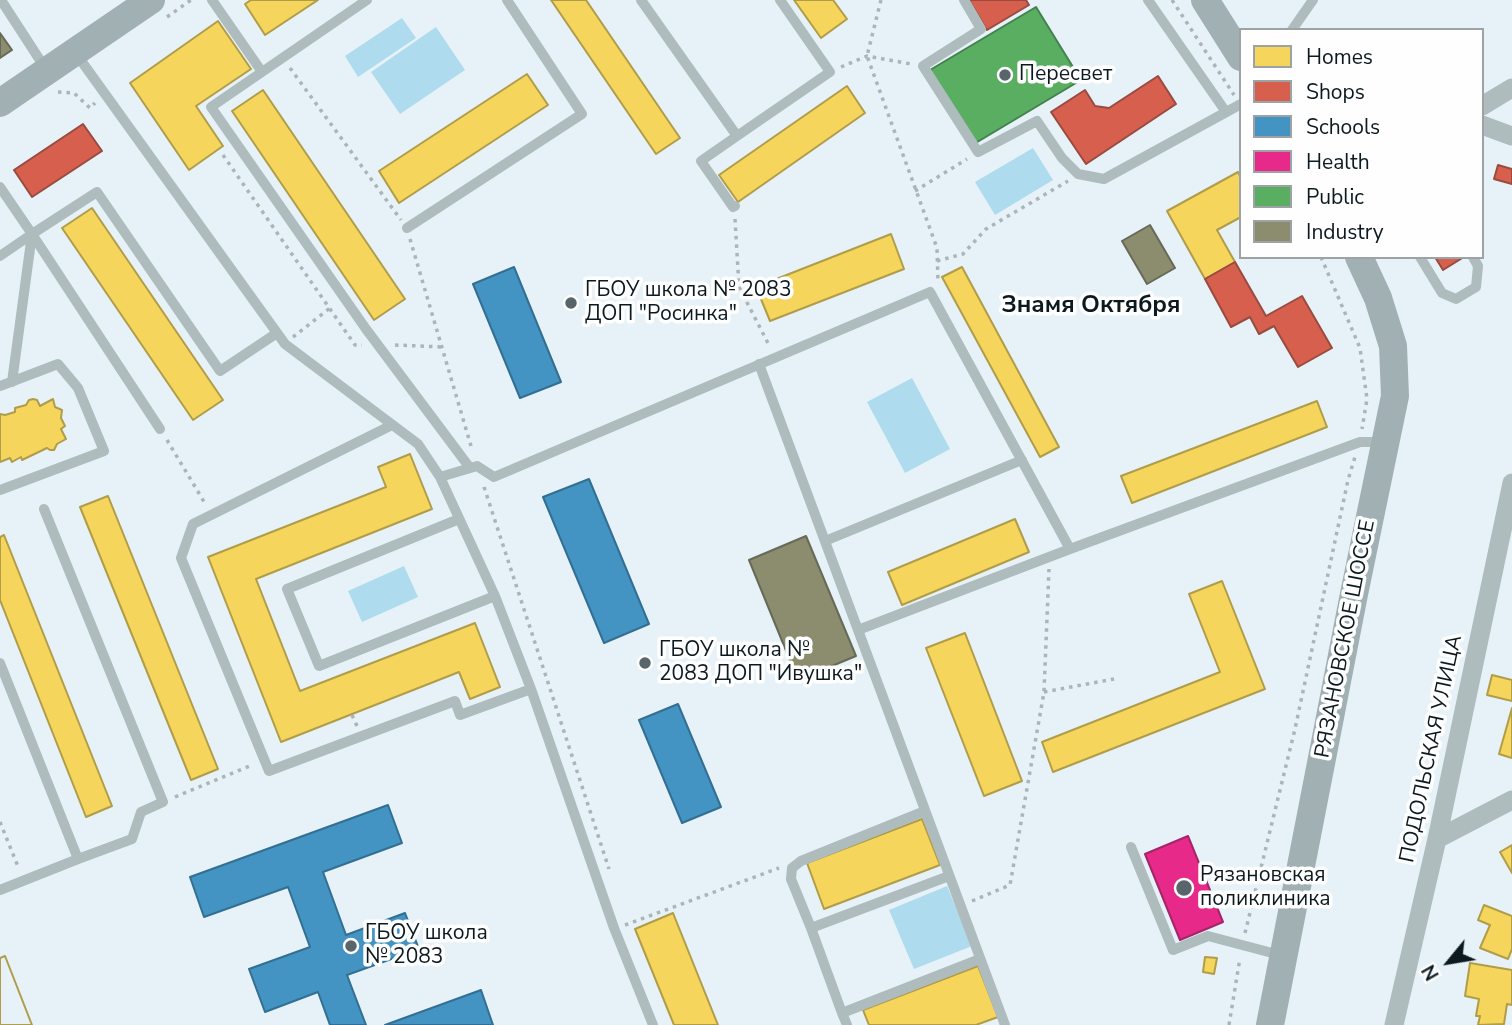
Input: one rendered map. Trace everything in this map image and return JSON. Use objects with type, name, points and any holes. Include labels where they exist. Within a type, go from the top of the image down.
[{"type":"main road","points":[[0,103],[151,0]]},
{"type":"main road","points":[[1205,0],[1233,34],[1239,51]]},
{"type":"main road","name":"РЯЗАНОВСКОЕ ШОССЕ","points":[[1270,1025],[1373,442],[1395,396],[1393,346],[1377,298],[1360,259]]},
{"type":"street","points":[[1484,105],[1512,88]]},
{"type":"street","points":[[1484,126],[1512,136]]},
{"type":"street","name":"ПОДОЛЬСКАЯ УЛИЦА","points":[[1394,1025],[1437,839],[1512,483]]},
{"type":"street","points":[[1437,839],[1512,800]]},
{"type":"lane","points":[[1,0],[47,71]]},
{"type":"lane","points":[[212,0],[261,72]]},
{"type":"lane","points":[[368,0],[211,107],[366,329],[473,467],[494,477],[930,292],[1070,549]]},
{"type":"lane","points":[[407,228],[582,114],[507,0]]},
{"type":"lane","points":[[641,0],[737,136]]},
{"type":"lane","points":[[734,206],[701,161],[830,72],[780,0]]},
{"type":"lane","points":[[964,0],[981,29],[923,66],[978,152],[1037,121],[1062,158],[1079,174],[1104,179],[1239,105]]},
{"type":"lane","points":[[1148,0],[1226,112]]},
{"type":"lane","points":[[1293,28],[1314,0]]},
{"type":"lane","points":[[75,52],[285,344],[418,444],[440,477],[495,596],[531,689],[614,928],[653,1025]]},
{"type":"lane","points":[[0,187],[160,429]]},
{"type":"lane","points":[[0,256],[97,192],[220,371],[277,333]]},
{"type":"lane","points":[[12,382],[32,234]]},
{"type":"lane","points":[[1421,259],[1442,293],[1456,299],[1476,287],[1478,266],[1474,259]]},
{"type":"lane","points":[[0,386],[58,364],[78,388],[104,451],[0,490]]},
{"type":"lane","points":[[759,364],[1005,1025]]},
{"type":"lane","points":[[392,425],[193,524],[181,558],[269,771],[455,701],[460,715],[531,689]]},
{"type":"lane","points":[[858,630],[1070,549],[1373,442]]},
{"type":"lane","points":[[825,541],[1022,460]]},
{"type":"lane","points":[[440,477],[473,467]]},
{"type":"lane","points":[[0,890],[132,839],[141,812],[163,802],[44,509]]},
{"type":"lane","points":[[459,519],[287,589],[319,666],[495,596]]},
{"type":"lane","points":[[0,663],[78,859]]},
{"type":"lane","points":[[847,1025],[791,878],[792,868],[801,860],[925,811]]},
{"type":"lane","points":[[1131,848],[1172,950],[1208,936],[1284,956]]},
{"type":"lane","points":[[811,928],[949,876]]},
{"type":"lane","points":[[842,1013],[980,959]]},
{"type":"path","points":[[881,0],[867,56],[937,248],[938,282],[930,292]]},
{"type":"path","points":[[1172,0],[1239,102]]},
{"type":"path","points":[[830,72],[867,56],[923,66]]},
{"type":"path","points":[[282,58],[407,228],[473,467],[610,872]]},
{"type":"path","points":[[915,191],[978,152]]},
{"type":"path","points":[[937,261],[963,254],[986,229],[1079,174]]},
{"type":"path","points":[[734,206],[740,287],[775,357]]},
{"type":"path","points":[[1228,1025],[1242,945],[1295,729],[1348,480],[1373,442],[1360,348],[1322,259]]},
{"type":"path","points":[[285,344],[330,308]]},
{"type":"path","points":[[160,429],[212,515]]},
{"type":"path","points":[[960,906],[1010,884],[1044,692],[1050,558]]},
{"type":"path","points":[[1044,692],[1114,679]]},
{"type":"path","points":[[163,802],[265,760]]},
{"type":"path","points":[[0,822],[24,880]]},
{"type":"path","points":[[614,928],[801,860]]},
{"type":"shaded area","points":[[402,18],[416,38],[358,77],[345,56]]},
{"type":"shaded area","points":[[436,27],[465,70],[400,114],[371,72]]},
{"type":"shaded area","points":[[1033,148],[1053,180],[995,215],[975,182]]},
{"type":"shaded area","points":[[912,378],[950,449],[905,473],[867,402]]},
{"type":"shaded area","points":[[404,566],[418,597],[362,622],[348,591]]},
{"type":"shaded area","points":[[947,886],[972,946],[914,969],[889,910]]},
{"type":"building: Homes","points":[[251,0],[318,0],[265,35],[245,4]]},
{"type":"building: Homes","points":[[551,0],[586,0],[680,138],[656,154]]},
{"type":"building: Homes","points":[[794,0],[833,0],[847,19],[821,38]]},
{"type":"building: Homes","points":[[218,21],[251,69],[196,106],[223,146],[189,170],[130,83]]},
{"type":"building: Homes","points":[[527,74],[548,105],[399,203],[379,171]]},
{"type":"building: Homes","points":[[847,86],[865,113],[738,202],[719,175]]},
{"type":"building: Homes","points":[[263,90],[405,299],[374,320],[232,111]]},
{"type":"building: Homes","points":[[1238,172],[1239,218],[1217,230],[1235,262],[1205,279],[1167,211]]},
{"type":"building: Homes","points":[[92,208],[223,400],[193,420],[62,228]]},
{"type":"building: Homes","points":[[891,234],[904,269],[770,321],[756,287]]},
{"type":"building: Homes","points":[[962,267],[1059,447],[1040,457],[942,277]]},
{"type":"building: Homes","points":[[33,399],[37,400],[40,406],[53,399],[55,407],[62,410],[61,418],[65,426],[61,429],[66,439],[57,444],[54,450],[47,448],[22,460],[21,457],[12,462],[10,458],[0,462],[0,414],[15,412],[15,408],[26,405]]},
{"type":"building: Homes","points":[[1317,401],[1327,427],[1132,503],[1121,476]]},
{"type":"building: Homes","points":[[410,454],[432,509],[256,579],[300,691],[475,623],[500,687],[470,699],[459,672],[281,742],[208,557],[386,487],[378,467]]},
{"type":"building: Homes","points":[[108,496],[218,769],[191,780],[80,507]]},
{"type":"building: Homes","points":[[1015,519],[1029,552],[902,605],[888,572]]},
{"type":"building: Homes","points":[[4,535],[112,806],[86,817],[0,600],[0,537]]},
{"type":"building: Homes","points":[[1222,581],[1265,689],[1053,772],[1042,742],[1220,672],[1189,594]]},
{"type":"building: Homes","points":[[965,633],[1022,781],[984,796],[926,648]]},
{"type":"building: Homes","points":[[1492,675],[1512,680],[1512,701],[1487,695]]},
{"type":"building: Homes","points":[[1512,708],[1512,758],[1499,754]]},
{"type":"building: Homes","points":[[922,819],[940,865],[824,909],[807,863]]},
{"type":"building: Homes","points":[[1512,845],[1512,873],[1500,852]]},
{"type":"building: Homes","points":[[1484,905],[1512,916],[1512,949],[1508,959],[1480,948],[1490,925],[1478,920]]},
{"type":"building: Homes","points":[[673,913],[718,1025],[674,1025],[635,929]]},
{"type":"building: Homes","points":[[5,956],[32,1025],[0,1025],[0,958]]},
{"type":"building: Homes","points":[[5,956],[32,1025],[0,1025],[0,958]]},
{"type":"building: Homes","points":[[1205,957],[1217,958],[1214,974],[1203,972]]},
{"type":"building: Homes","points":[[1470,963],[1512,970],[1512,1005],[1507,1004],[1504,1024],[1478,1025],[1480,1016],[1476,1016],[1479,999],[1465,996]]},
{"type":"building: Homes","points":[[978,966],[998,1017],[976,1025],[869,1025],[863,1010]]},
{"type":"building: Shops","points":[[969,0],[1026,0],[1029,5],[987,30]]},
{"type":"building: Shops","points":[[1158,76],[1176,104],[1086,164],[1051,112],[1085,90],[1095,106],[1109,108]]},
{"type":"building: Shops","points":[[83,124],[102,151],[32,197],[14,170]]},
{"type":"building: Shops","points":[[1498,165],[1512,169],[1512,184],[1494,179]]},
{"type":"building: Shops","points":[[1436,259],[1461,259],[1443,270]]},
{"type":"building: Shops","points":[[1235,262],[1266,316],[1302,296],[1332,348],[1298,367],[1274,326],[1259,334],[1250,317],[1231,327],[1205,279]]},
{"type":"building: Schools","points":[[514,267],[561,382],[520,398],[473,284]]},
{"type":"building: Schools","points":[[589,479],[649,624],[604,643],[543,497]]},
{"type":"building: Schools","points":[[678,704],[721,807],[682,823],[639,720]]},
{"type":"building: Schools","points":[[388,805],[402,843],[323,872],[346,935],[405,913],[419,949],[347,975],[366,1025],[330,1025],[318,992],[265,1012],[249,969],[310,947],[288,887],[204,917],[190,877]]},
{"type":"building: Schools","points":[[481,990],[493,1025],[385,1025]]},
{"type":"building: Health","name":"Рязановская поликлиника","points":[[1188,836],[1223,922],[1180,940],[1145,854]]},
{"type":"building: Public","name":"Пересвет","points":[[1036,7],[1081,80],[974,144],[930,70]]},
{"type":"building: Industry","points":[[0,33],[12,50],[0,58]]},
{"type":"building: Industry","points":[[1150,225],[1175,268],[1147,284],[1122,241]]},
{"type":"building: Industry","points":[[806,536],[856,656],[798,680],[749,560]]},
{"type":"place","name":"Пересвет","points":[[1005,75]]},
{"type":"place","name":"ГБОУ школа № 2083 ДОП \"Росинка\"","points":[[571,303]]},
{"type":"place","name":"ГБОУ школа № 2083 ДОП \"Ивушка\"","points":[[645,663]]},
{"type":"place","name":"Рязановская поликлиника","points":[[1184,888]]},
{"type":"place","name":"ГБОУ школа № 2083","points":[[351,946]]},
{"type":"district","name":"Знамя Октября","points":[[1091,306]]}]
